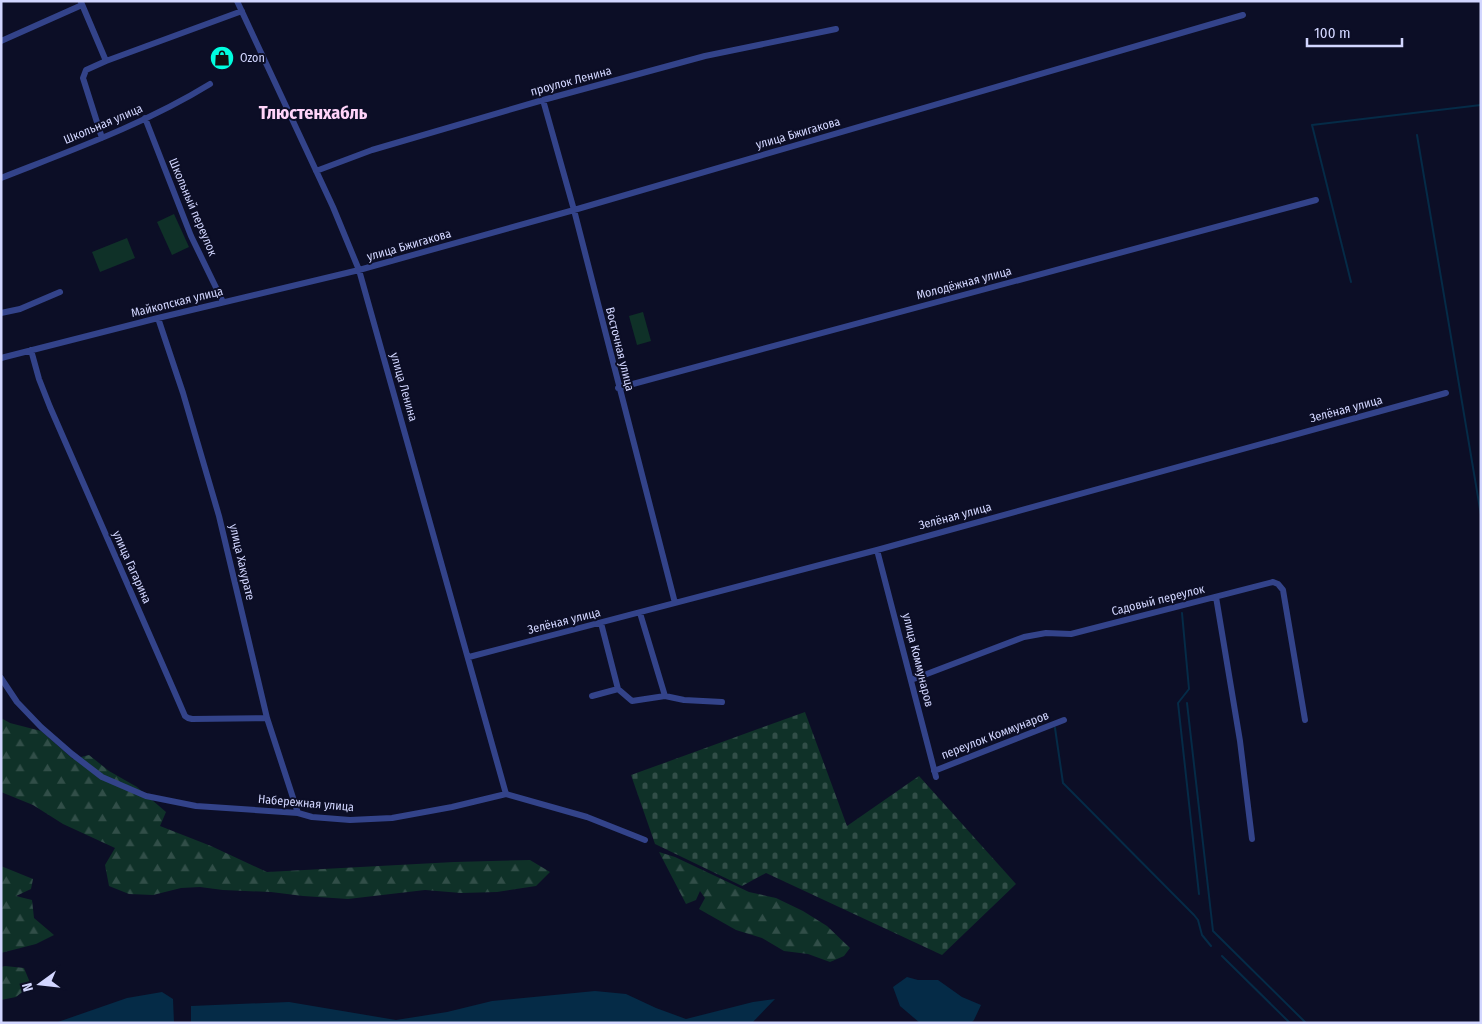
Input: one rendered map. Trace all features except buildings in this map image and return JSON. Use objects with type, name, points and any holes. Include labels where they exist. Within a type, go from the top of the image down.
[{"type":"street","name":"улица Ленина","points":[[237,1],[333,207],[360,270],[506,794]]},
{"type":"street","points":[[1,41],[81,3],[106,61]]},
{"type":"street","points":[[102,138],[83,78],[86,70],[242,11]]},
{"type":"street","name":"улица Бжигакова","points":[[360,270],[574,210],[1243,15]]},
{"type":"street","name":"проулок Ленина","points":[[316,171],[372,150],[543,100],[705,56],[836,29]]},
{"type":"street","name":"Школьная улица","points":[[1,178],[102,138],[189,98],[210,84]]},
{"type":"street","name":"Восточная улица","points":[[543,100],[574,210],[674,603]]},
{"type":"street","name":"Школьный переулок","points":[[145,118],[190,236],[223,302]]},
{"type":"street","name":"Молодёжная улица","points":[[618,388],[1316,200]]},
{"type":"street","name":"Майкопская улица","points":[[1,358],[223,302],[360,270]]},
{"type":"street","points":[[1,313],[20,308],[60,292]]},
{"type":"street","name":"улица Хакурате","points":[[158,318],[183,394],[219,516],[267,718],[298,813]]},
{"type":"street","name":"улица Гагарина","points":[[31,350],[39,379],[50,407],[185,716],[192,719],[267,718]]},
{"type":"street","name":"Зелёная улица","points":[[469,657],[877,550],[1446,393]]},
{"type":"street","name":"улица Коммунаров","points":[[877,550],[935,774]]},
{"type":"street","name":"Садовый переулок","points":[[911,680],[1024,638],[1046,633],[1071,634],[1272,582],[1278,584],[1282,590],[1305,720]]},
{"type":"street","points":[[1216,597],[1240,741],[1252,839]]},
{"type":"street","points":[[640,613],[664,696]]},
{"type":"street","points":[[602,623],[618,689],[632,701],[664,696],[684,700],[722,702]]},
{"type":"street","name":"Набережная улица","points":[[1,678],[17,702],[41,727],[102,777],[146,796],[196,806],[298,813],[312,817],[350,820],[392,818],[452,807],[506,794]]},
{"type":"street","points":[[592,696],[618,689]]},
{"type":"street","name":"переулок Коммунаров","points":[[935,774],[1064,720]]},
{"type":"street","points":[[506,794],[587,818],[645,840]]},
{"type":"green space","points":[[174,214],[189,247],[172,255],[157,222]]},
{"type":"green space","points":[[127,238],[135,258],[100,272],[92,252]]},
{"type":"green space","points":[[643,312],[651,341],[637,345],[629,316]]},
{"type":"green space","points":[[805,712],[847,826],[919,776],[1016,884],[942,955],[766,873],[742,886],[655,844],[631,775]]},
{"type":"green space","points":[[1,718],[10,723],[41,731],[73,759],[89,755],[109,771],[137,787],[166,812],[160,826],[211,846],[267,872],[530,860],[550,872],[536,886],[497,892],[461,893],[425,890],[348,899],[200,887],[181,888],[153,895],[129,894],[109,886],[105,865],[115,848],[63,824],[33,805],[1,792]]},
{"type":"green space","points":[[659,852],[675,857],[749,892],[776,898],[803,911],[827,926],[850,948],[844,956],[830,962],[808,954],[784,951],[762,938],[736,930],[699,909],[705,898],[700,891],[696,900],[686,904]]},
{"type":"green space","points":[[1,866],[33,879],[31,889],[16,896],[32,900],[34,918],[54,935],[36,944],[1,953]]},
{"type":"green space","points":[[1,967],[24,968],[31,985],[16,997],[1,1000]]},
{"type":"water","points":[[907,977],[918,980],[938,980],[962,997],[981,1005],[974,1020],[971,1023],[920,1023],[900,1006],[893,987]]},
{"type":"water","points":[[595,991],[626,994],[686,1019],[753,1002],[775,999],[752,1023],[191,1023],[191,1006],[289,1002],[396,1020],[447,1012],[492,1001]]},
{"type":"water","points":[[162,992],[173,999],[174,1023],[55,1023],[127,998]]},
{"type":"waterway","points":[[1351,282],[1312,125],[1481,105]]},
{"type":"waterway","points":[[1417,135],[1481,515]]},
{"type":"waterway","points":[[1182,613],[1189,689],[1178,703],[1199,894]]},
{"type":"waterway","points":[[1187,703],[1213,931],[1306,1023]]},
{"type":"waterway","points":[[1055,728],[1063,783],[1194,915],[1198,920],[1202,935],[1211,946]]},
{"type":"waterway","points":[[1222,956],[1290,1023]]},
{"type":"place","name":"Ozon","points":[[222,58]]},
{"type":"district","name":"Тлюстенхабль","points":[[313,113]]}]
